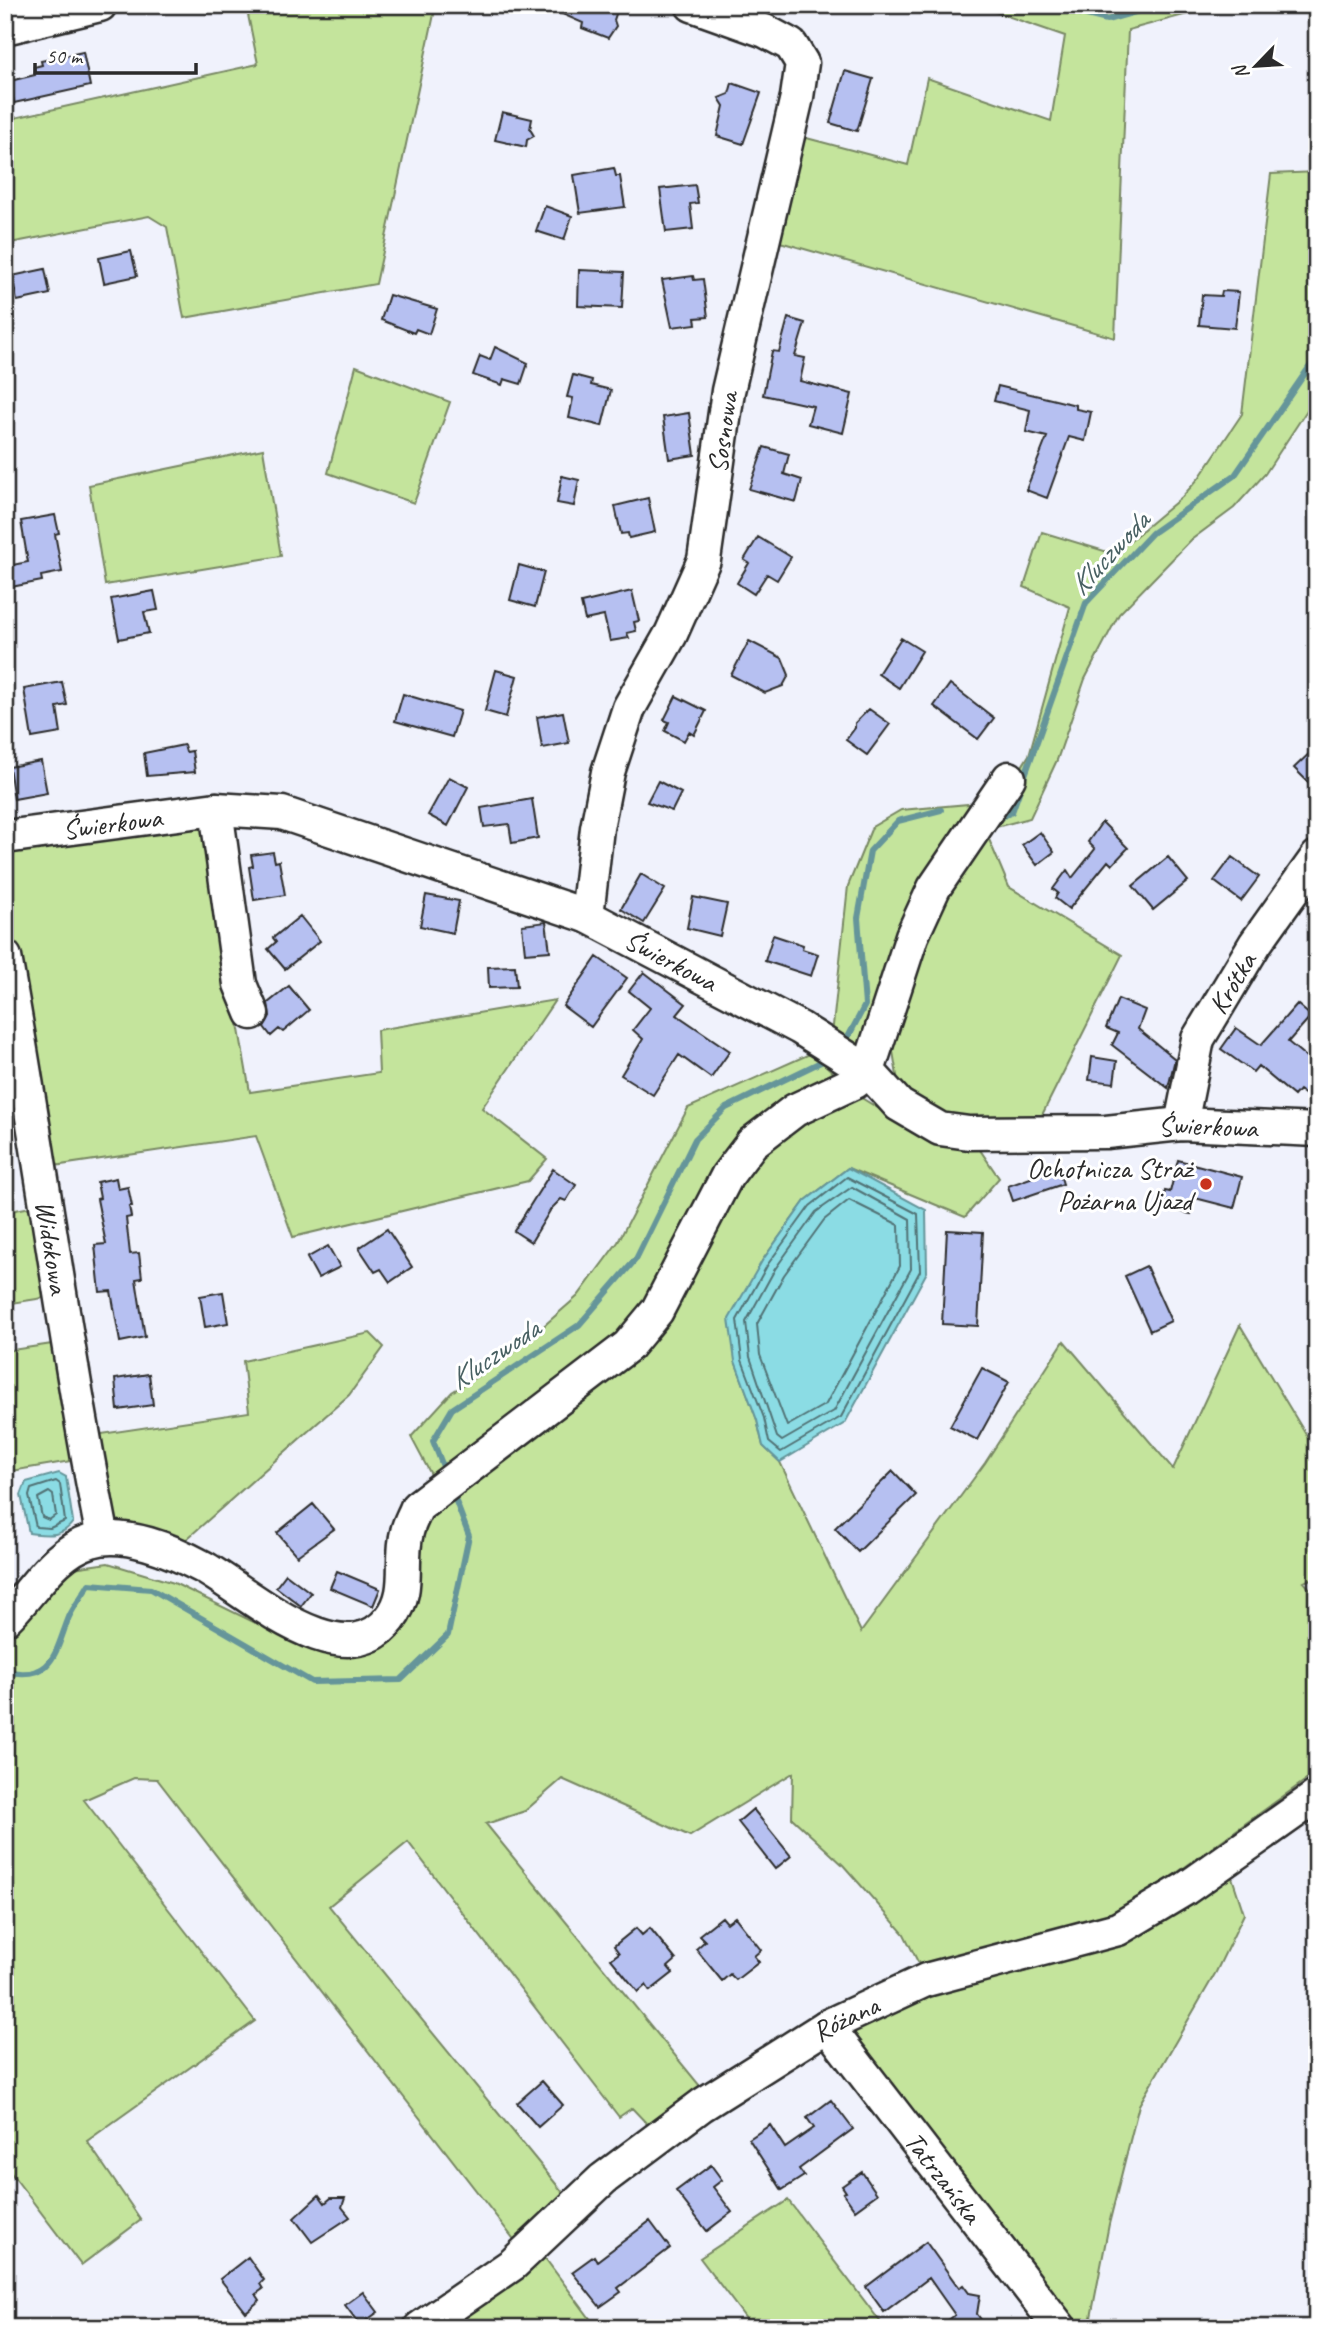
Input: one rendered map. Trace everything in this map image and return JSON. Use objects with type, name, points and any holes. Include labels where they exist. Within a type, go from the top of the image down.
[{"type":"street","points":[[5,28],[100,5]]},
{"type":"street","name":"Sosnowa","points":[[587,916],[597,828],[608,772],[629,708],[670,634],[704,560],[728,391],[797,97],[802,62],[791,45],[765,32],[692,5]]},
{"type":"street","points":[[5,1619],[54,1564],[76,1547],[103,1538],[131,1541],[178,1555],[203,1567],[266,1609],[320,1636],[357,1638],[389,1620],[402,1598],[407,1533],[417,1507],[609,1361],[643,1329],[657,1311],[727,1176],[752,1143],[795,1110],[855,1082],[869,1071],[912,936],[934,888],[1009,778]]},
{"type":"street","points":[[216,809],[240,984],[252,1013]]},
{"type":"street","name":"Świerkowa","points":[[5,837],[216,809],[282,813],[587,916],[768,1010],[869,1071],[898,1105],[940,1129],[969,1133],[1106,1132],[1181,1124],[1317,1130]]},
{"type":"street","name":"Krótka","points":[[1181,1124],[1198,1039],[1255,944],[1317,857]]},
{"type":"street","name":"Widokowa","points":[[5,957],[39,1148],[82,1434],[103,1538]]},
{"type":"street","name":"Różana","points":[[420,2328],[513,2264],[603,2179],[702,2105],[827,2026],[926,1980],[1118,1929],[1185,1889],[1317,1796]]},
{"type":"street","name":"Tatrzańska","points":[[827,2026],[1060,2328]]},
{"type":"green space","points":[[246,5],[436,5],[376,284],[184,318],[167,227],[149,216],[5,244],[5,120],[258,64]]},
{"type":"green space","points":[[975,5],[1221,5],[1128,30],[1115,338],[773,240],[799,136],[908,165],[927,78],[1051,121],[1065,36]]},
{"type":"green space","points":[[1317,172],[1317,395],[1265,474],[1234,508],[1191,540],[1119,614],[1085,679],[1057,760],[1030,818],[985,830],[1009,887],[1122,955],[1040,1119],[955,1121],[899,1088],[890,1033],[921,929],[1029,755],[1070,607],[1024,587],[1042,532],[1114,554],[1182,497],[1199,478],[1242,414],[1271,174]]},
{"type":"green space","points":[[356,366],[450,402],[414,503],[328,473]]},
{"type":"green space","points":[[263,449],[281,556],[105,585],[89,485]]},
{"type":"green space","points":[[980,803],[858,1049],[832,1035],[848,886],[872,827],[901,810]]},
{"type":"green space","points":[[202,819],[250,1092],[379,1073],[377,1030],[555,1000],[482,1108],[547,1159],[528,1181],[293,1237],[256,1136],[47,1167],[5,889],[5,847]]},
{"type":"green space","points":[[812,1053],[860,1097],[933,1142],[980,1150],[999,1178],[965,1217],[848,1168],[805,1201],[762,1261],[735,1361],[757,1420],[763,1446],[780,1462],[861,1632],[985,1463],[1064,1341],[1173,1469],[1240,1325],[1317,1453],[1317,1576],[1304,1582],[1317,1597],[1317,1772],[1114,1918],[1005,1942],[921,1968],[904,1934],[843,1865],[792,1818],[793,1773],[690,1836],[562,1779],[525,1811],[486,1824],[704,2091],[648,2125],[632,2108],[619,2117],[408,1842],[329,1906],[565,2195],[516,2242],[157,1779],[134,1778],[84,1800],[255,2021],[87,2141],[141,2220],[81,2265],[5,2165],[5,1624],[66,1569],[108,1563],[174,1583],[313,1651],[347,1656],[372,1648],[419,1528],[444,1499],[411,1437],[452,1392],[508,1357],[578,1296],[618,1242],[688,1108]]},
{"type":"green space","points":[[36,1206],[50,1297],[5,1304],[5,1212]]},
{"type":"green space","points":[[370,1333],[384,1347],[349,1395],[180,1545],[116,1529],[88,1436],[249,1412],[243,1361]]},
{"type":"green space","points":[[59,1343],[77,1460],[5,1472],[5,1351]]},
{"type":"green space","points":[[1230,1871],[1244,1914],[1216,1972],[1139,2105],[1109,2224],[1089,2328],[1068,2328],[843,2032],[937,1994],[1110,1941]]},
{"type":"green space","points":[[788,2200],[885,2328],[753,2328],[700,2258]]},
{"type":"green space","points":[[539,2250],[597,2328],[449,2328],[447,2325]]},
{"type":"water","points":[[848,1168],[926,1210],[927,1272],[845,1423],[780,1462],[763,1446],[757,1420],[735,1361],[729,1319],[762,1261],[805,1201]]},
{"type":"water","points":[[59,1473],[66,1477],[73,1522],[59,1533],[29,1533],[21,1495],[26,1482]]},
{"type":"building","points":[[542,5],[601,5],[617,11],[614,20],[616,26],[608,38],[582,28],[583,23]]},
{"type":"building","points":[[83,52],[90,86],[14,103],[10,81],[35,75],[34,67],[42,65],[41,61]]},
{"type":"building","points":[[845,71],[873,79],[857,131],[830,123]]},
{"type":"building","points":[[732,83],[761,93],[743,144],[717,136],[724,106],[719,98],[729,94]]},
{"type":"building","points":[[502,112],[532,119],[530,129],[534,136],[527,140],[526,147],[495,140]]},
{"type":"building","points":[[614,168],[616,176],[620,176],[625,207],[580,213],[574,175]]},
{"type":"building","points":[[695,185],[698,203],[690,204],[693,229],[666,232],[660,189]]},
{"type":"building","points":[[545,206],[572,216],[564,240],[536,231]]},
{"type":"building","points":[[131,251],[137,276],[104,283],[99,258]]},
{"type":"building","points":[[45,269],[50,294],[17,301],[12,276]]},
{"type":"building","points":[[579,270],[624,272],[622,308],[578,306]]},
{"type":"building","points":[[693,276],[694,280],[703,279],[708,317],[695,318],[696,324],[672,327],[662,280]]},
{"type":"building","points":[[1222,291],[1239,292],[1235,328],[1199,325],[1202,295],[1221,296]]},
{"type":"building","points":[[389,295],[437,309],[429,334],[416,329],[414,333],[381,320]]},
{"type":"building","points":[[788,318],[805,323],[795,356],[805,358],[800,381],[852,394],[843,433],[808,424],[813,406],[763,395],[772,351],[779,352]]},
{"type":"building","points":[[495,347],[528,363],[521,384],[504,379],[502,385],[473,375],[480,356],[490,360]]},
{"type":"building","points":[[573,375],[592,380],[591,385],[611,390],[602,426],[569,418],[573,398],[567,397]]},
{"type":"building","points":[[998,386],[1076,405],[1076,409],[1091,412],[1085,441],[1069,437],[1047,498],[1026,490],[1047,437],[1026,432],[1030,410],[994,401]]},
{"type":"building","points":[[689,413],[695,455],[669,459],[663,417]]},
{"type":"building","points":[[764,447],[789,454],[784,474],[802,480],[796,502],[749,489]]},
{"type":"building","points":[[562,476],[579,480],[574,506],[557,503]]},
{"type":"building","points":[[648,498],[655,532],[629,538],[628,533],[621,534],[615,506]]},
{"type":"building","points":[[55,515],[59,533],[55,534],[62,572],[41,576],[42,581],[11,587],[7,566],[28,562],[21,521]]},
{"type":"building","points":[[758,537],[791,557],[777,580],[767,574],[754,594],[737,583],[749,563],[744,560]]},
{"type":"building","points":[[519,565],[544,572],[535,607],[510,600]]},
{"type":"building","points":[[154,591],[158,610],[144,612],[149,633],[119,639],[111,599]]},
{"type":"building","points":[[632,591],[639,621],[634,622],[636,631],[627,633],[629,638],[610,641],[604,616],[585,620],[581,603]]},
{"type":"building","points":[[901,638],[922,651],[899,688],[878,674]]},
{"type":"building","points":[[749,641],[782,658],[789,675],[783,686],[765,693],[731,675]]},
{"type":"building","points":[[496,670],[517,676],[506,717],[485,711]]},
{"type":"building","points":[[62,682],[67,705],[57,707],[61,733],[32,738],[24,689]]},
{"type":"building","points":[[950,684],[994,718],[978,739],[934,706]]},
{"type":"building","points":[[403,694],[460,711],[452,737],[395,721]]},
{"type":"building","points":[[676,696],[706,711],[694,735],[689,732],[684,741],[665,731],[669,722],[664,720]]},
{"type":"building","points":[[869,709],[890,724],[867,755],[846,740],[855,728],[855,723]]},
{"type":"building","points":[[563,712],[569,743],[542,748],[537,717]]},
{"type":"building","points":[[184,745],[186,752],[192,751],[195,772],[147,776],[144,753]]},
{"type":"building","points":[[1317,746],[1317,791],[1294,768]]},
{"type":"building","points":[[41,761],[47,793],[14,799],[9,767]]},
{"type":"building","points":[[449,777],[468,787],[448,826],[428,815]]},
{"type":"building","points":[[658,781],[681,793],[672,811],[647,802]]},
{"type":"building","points":[[532,799],[538,838],[512,843],[509,824],[484,827],[481,808]]},
{"type":"building","points":[[1102,822],[1128,848],[1112,865],[1108,861],[1069,909],[1055,898],[1058,893],[1053,889],[1067,870],[1072,878],[1095,849],[1088,842]]},
{"type":"building","points":[[1040,832],[1054,852],[1037,865],[1022,845]]},
{"type":"building","points":[[273,852],[275,862],[279,861],[285,895],[254,900],[249,867],[253,866],[251,855]]},
{"type":"building","points":[[1168,857],[1188,881],[1153,910],[1133,886]]},
{"type":"building","points":[[1232,857],[1259,877],[1241,901],[1214,881]]},
{"type":"building","points":[[641,874],[665,889],[644,923],[621,909]]},
{"type":"building","points":[[426,895],[459,901],[453,933],[420,926]]},
{"type":"building","points":[[693,897],[727,904],[720,936],[687,928]]},
{"type":"building","points":[[300,916],[320,941],[285,969],[268,949],[276,942],[273,938]]},
{"type":"building","points":[[546,922],[550,951],[525,953],[522,925]]},
{"type":"building","points":[[773,935],[803,945],[802,949],[818,954],[811,976],[765,961]]},
{"type":"building","points":[[597,957],[627,978],[591,1027],[563,1006]]},
{"type":"building","points":[[515,966],[517,987],[489,988],[488,967]]},
{"type":"building","points":[[644,972],[686,1004],[677,1015],[730,1051],[711,1078],[679,1055],[653,1095],[621,1075],[643,1039],[633,1030],[650,1008],[629,991]]},
{"type":"building","points":[[289,986],[309,1010],[283,1032],[279,1029],[271,1036],[264,1027],[270,1016],[268,1003]]},
{"type":"building","points":[[1118,999],[1145,1010],[1138,1029],[1175,1059],[1168,1088],[1112,1045],[1118,1033],[1106,1028]]},
{"type":"building","points":[[1297,1004],[1311,1016],[1288,1042],[1317,1066],[1317,1103],[1299,1090],[1294,1096],[1258,1066],[1253,1072],[1221,1049],[1236,1028],[1261,1045]]},
{"type":"building","points":[[1092,1057],[1117,1061],[1114,1083],[1089,1080]]},
{"type":"building","name":"Ochotnicza Straż Pożarna Ujazd","points":[[1178,1160],[1242,1177],[1234,1208],[1195,1198],[1191,1214],[1161,1207],[1165,1191],[1170,1192]]},
{"type":"building","points":[[1058,1168],[1063,1184],[1013,1201],[1008,1186]]},
{"type":"building","points":[[553,1169],[576,1185],[566,1201],[561,1199],[551,1209],[531,1242],[514,1231]]},
{"type":"building","points":[[116,1178],[118,1189],[128,1187],[132,1206],[129,1206],[131,1217],[126,1218],[130,1254],[139,1253],[142,1278],[136,1279],[145,1337],[120,1342],[111,1291],[100,1292],[95,1245],[106,1244],[97,1199],[100,1198],[97,1182]]},
{"type":"building","points":[[387,1229],[412,1267],[390,1282],[381,1269],[375,1272],[359,1248]]},
{"type":"building","points":[[947,1230],[983,1232],[978,1326],[942,1324]]},
{"type":"building","points":[[328,1246],[340,1267],[318,1278],[307,1258]]},
{"type":"building","points":[[1146,1266],[1171,1321],[1150,1331],[1125,1276]]},
{"type":"building","points":[[223,1292],[228,1323],[205,1327],[200,1296]]},
{"type":"building","points":[[982,1368],[1009,1382],[977,1440],[950,1426]]},
{"type":"building","points":[[149,1374],[153,1405],[118,1410],[115,1379]]},
{"type":"building","points":[[893,1471],[916,1495],[858,1552],[835,1528]]},
{"type":"building","points":[[313,1504],[334,1529],[297,1556],[277,1533]]},
{"type":"building","points":[[337,1571],[380,1589],[373,1606],[330,1588]]},
{"type":"building","points":[[286,1574],[311,1593],[301,1606],[276,1587]]},
{"type":"building","points":[[753,1809],[791,1856],[775,1869],[738,1822]]},
{"type":"building","points":[[722,1917],[727,1923],[735,1917],[761,1950],[754,1956],[759,1962],[736,1980],[730,1974],[722,1981],[696,1949],[705,1941],[699,1935]]},
{"type":"building","points":[[636,1928],[642,1935],[650,1928],[676,1960],[668,1967],[673,1973],[650,1991],[646,1985],[638,1992],[611,1959],[619,1953],[614,1946]]},
{"type":"building","points":[[542,2081],[563,2105],[538,2127],[517,2103]]},
{"type":"building","points":[[831,2100],[853,2129],[799,2169],[804,2176],[782,2190],[749,2139],[770,2125],[785,2148],[814,2128],[807,2118]]},
{"type":"building","points":[[711,2165],[722,2180],[713,2187],[732,2212],[707,2231],[676,2191]]},
{"type":"building","points":[[862,2172],[877,2194],[855,2210],[843,2193],[846,2192],[842,2186]]},
{"type":"building","points":[[319,2195],[325,2203],[331,2198],[345,2198],[342,2207],[350,2217],[312,2242],[294,2218]]},
{"type":"building","points":[[650,2221],[670,2248],[618,2288],[621,2292],[600,2307],[572,2272],[594,2256],[597,2261]]},
{"type":"building","points":[[926,2242],[959,2288],[963,2285],[969,2293],[980,2295],[977,2314],[987,2328],[938,2328],[955,2315],[929,2278],[884,2312],[866,2287]]},
{"type":"building","points":[[248,2257],[264,2280],[260,2284],[263,2289],[256,2294],[260,2300],[246,2312],[220,2279]]},
{"type":"building","points":[[363,2292],[378,2312],[360,2325],[345,2305]]},
{"type":"waterway","points":[[1046,5],[1107,20],[1160,5]]},
{"type":"waterway","name":"Kluczwoda","points":[[997,819],[1012,812],[1086,603],[1152,533],[1235,475],[1317,356]]},
{"type":"waterway","name":"Kluczwoda","points":[[845,1043],[865,1005],[858,918],[870,851],[898,821],[941,810]]},
{"type":"waterway","name":"Kluczwoda","points":[[446,1474],[433,1441],[452,1409],[579,1325],[636,1259],[695,1139],[726,1108],[829,1058]]},
{"type":"waterway","name":"Kluczwoda","points":[[5,1671],[34,1672],[50,1661],[71,1613],[89,1584],[151,1589],[312,1682],[401,1680],[448,1635],[469,1536],[452,1491]]},
{"type":"place","name":"Ochotnicza Straż Pożarna Ujazd","points":[[1206,1184]]}]
